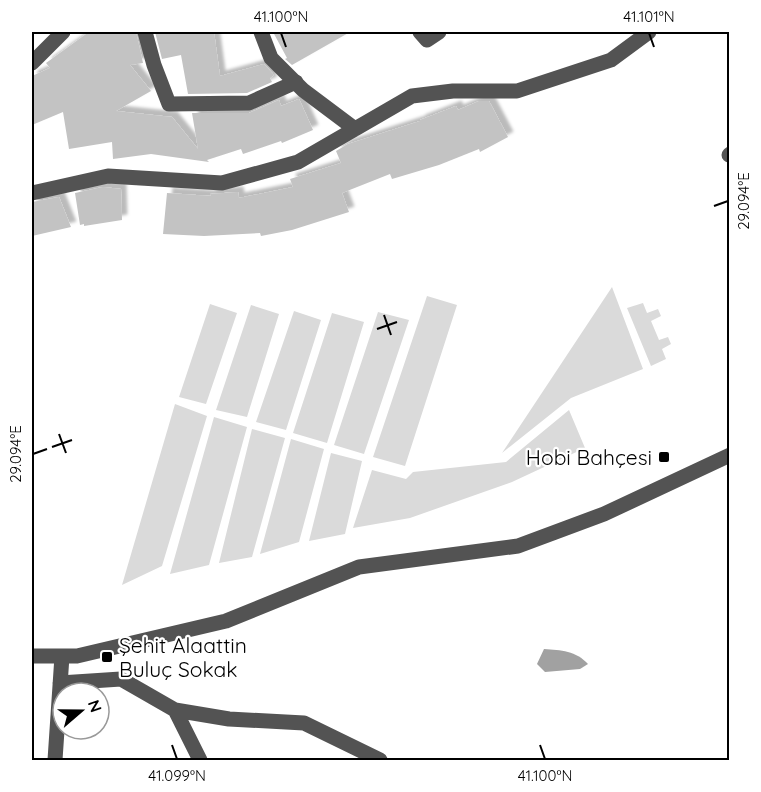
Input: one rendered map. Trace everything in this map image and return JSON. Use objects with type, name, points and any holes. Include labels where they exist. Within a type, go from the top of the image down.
[{"type":"street","points":[[32,63],[63,32]]},
{"type":"street","points":[[145,32],[154,65],[170,104],[249,103],[296,82]]},
{"type":"street","points":[[261,32],[271,58],[303,90],[355,129]]},
{"type":"street","points":[[420,32],[427,40],[440,32]]},
{"type":"street","points":[[32,193],[108,176],[222,183],[298,162],[412,96],[453,91],[518,91],[611,60],[645,33]]},
{"type":"street","points":[[32,656],[77,656],[226,621],[359,567],[518,546],[604,514],[729,455]]},
{"type":"street","points":[[60,681],[62,656]]},
{"type":"street","points":[[90,681],[121,679],[175,710],[229,719],[304,723],[380,760]]},
{"type":"street","points":[[175,710],[200,760]]},
{"type":"street","points":[[55,760],[56,741]]},
{"type":"shaded area","points":[[612,287],[643,369],[571,398],[502,453]]},
{"type":"shaded area","points":[[427,296],[457,305],[405,466],[373,457]]},
{"type":"shaded area","points":[[643,303],[647,313],[658,309],[661,316],[651,321],[659,340],[668,337],[671,344],[662,349],[666,359],[651,366],[627,308]]},
{"type":"shaded area","points":[[210,304],[237,313],[206,404],[179,397]]},
{"type":"shaded area","points":[[251,305],[279,314],[247,417],[216,410]]},
{"type":"shaded area","points":[[294,311],[321,320],[286,430],[256,422]]},
{"type":"shaded area","points":[[378,312],[409,320],[364,454],[334,445]]},
{"type":"shaded area","points":[[332,313],[364,322],[327,443],[293,433]]},
{"type":"shaded area","points":[[175,404],[207,416],[162,566],[122,585]]},
{"type":"shaded area","points":[[569,410],[585,448],[512,482],[410,518],[353,528],[372,470],[406,479],[413,472],[506,462]]},
{"type":"shaded area","points":[[214,417],[247,427],[209,565],[170,574]]},
{"type":"shaded area","points":[[252,429],[285,438],[252,557],[219,563]]},
{"type":"shaded area","points":[[291,439],[324,449],[299,542],[260,554]]},
{"type":"shaded area","points":[[331,453],[362,461],[345,534],[309,541]]},
{"type":"shaded area","points":[[544,649],[573,654],[588,664],[580,669],[545,672],[537,664]]},
{"type":"building","points":[[89,32],[136,32],[143,63],[130,65],[151,91],[116,111],[172,117],[198,149],[192,113],[249,113],[279,100],[281,106],[299,99],[313,130],[282,143],[281,141],[243,154],[241,149],[207,160],[209,162],[151,154],[113,159],[112,142],[69,149],[63,112],[32,125],[32,76],[50,68],[46,63]]},
{"type":"building","points":[[155,32],[214,32],[220,76],[264,64],[274,75],[270,78],[272,82],[247,93],[188,94],[181,55],[162,59]]},
{"type":"building","points":[[273,32],[350,32],[292,65],[285,59],[287,58]]},
{"type":"building","points":[[479,101],[489,101],[508,137],[480,152],[479,149],[439,165],[392,179],[390,174],[342,193],[349,212],[292,230],[261,236],[260,233],[204,236],[163,234],[167,193],[211,196],[210,194],[238,192],[239,198],[293,187],[290,179],[341,163],[336,151],[348,144],[420,121],[456,106],[458,110]]},
{"type":"building","points":[[103,187],[121,189],[122,220],[80,225],[75,193]]},
{"type":"building","points":[[59,197],[71,227],[32,236],[32,202]]},
{"type":"place","name":"Hobi Bahçesi","points":[[664,457]]},
{"type":"place","name":"Şehit Alaattin Buluç Sokak","points":[[107,657]]}]
